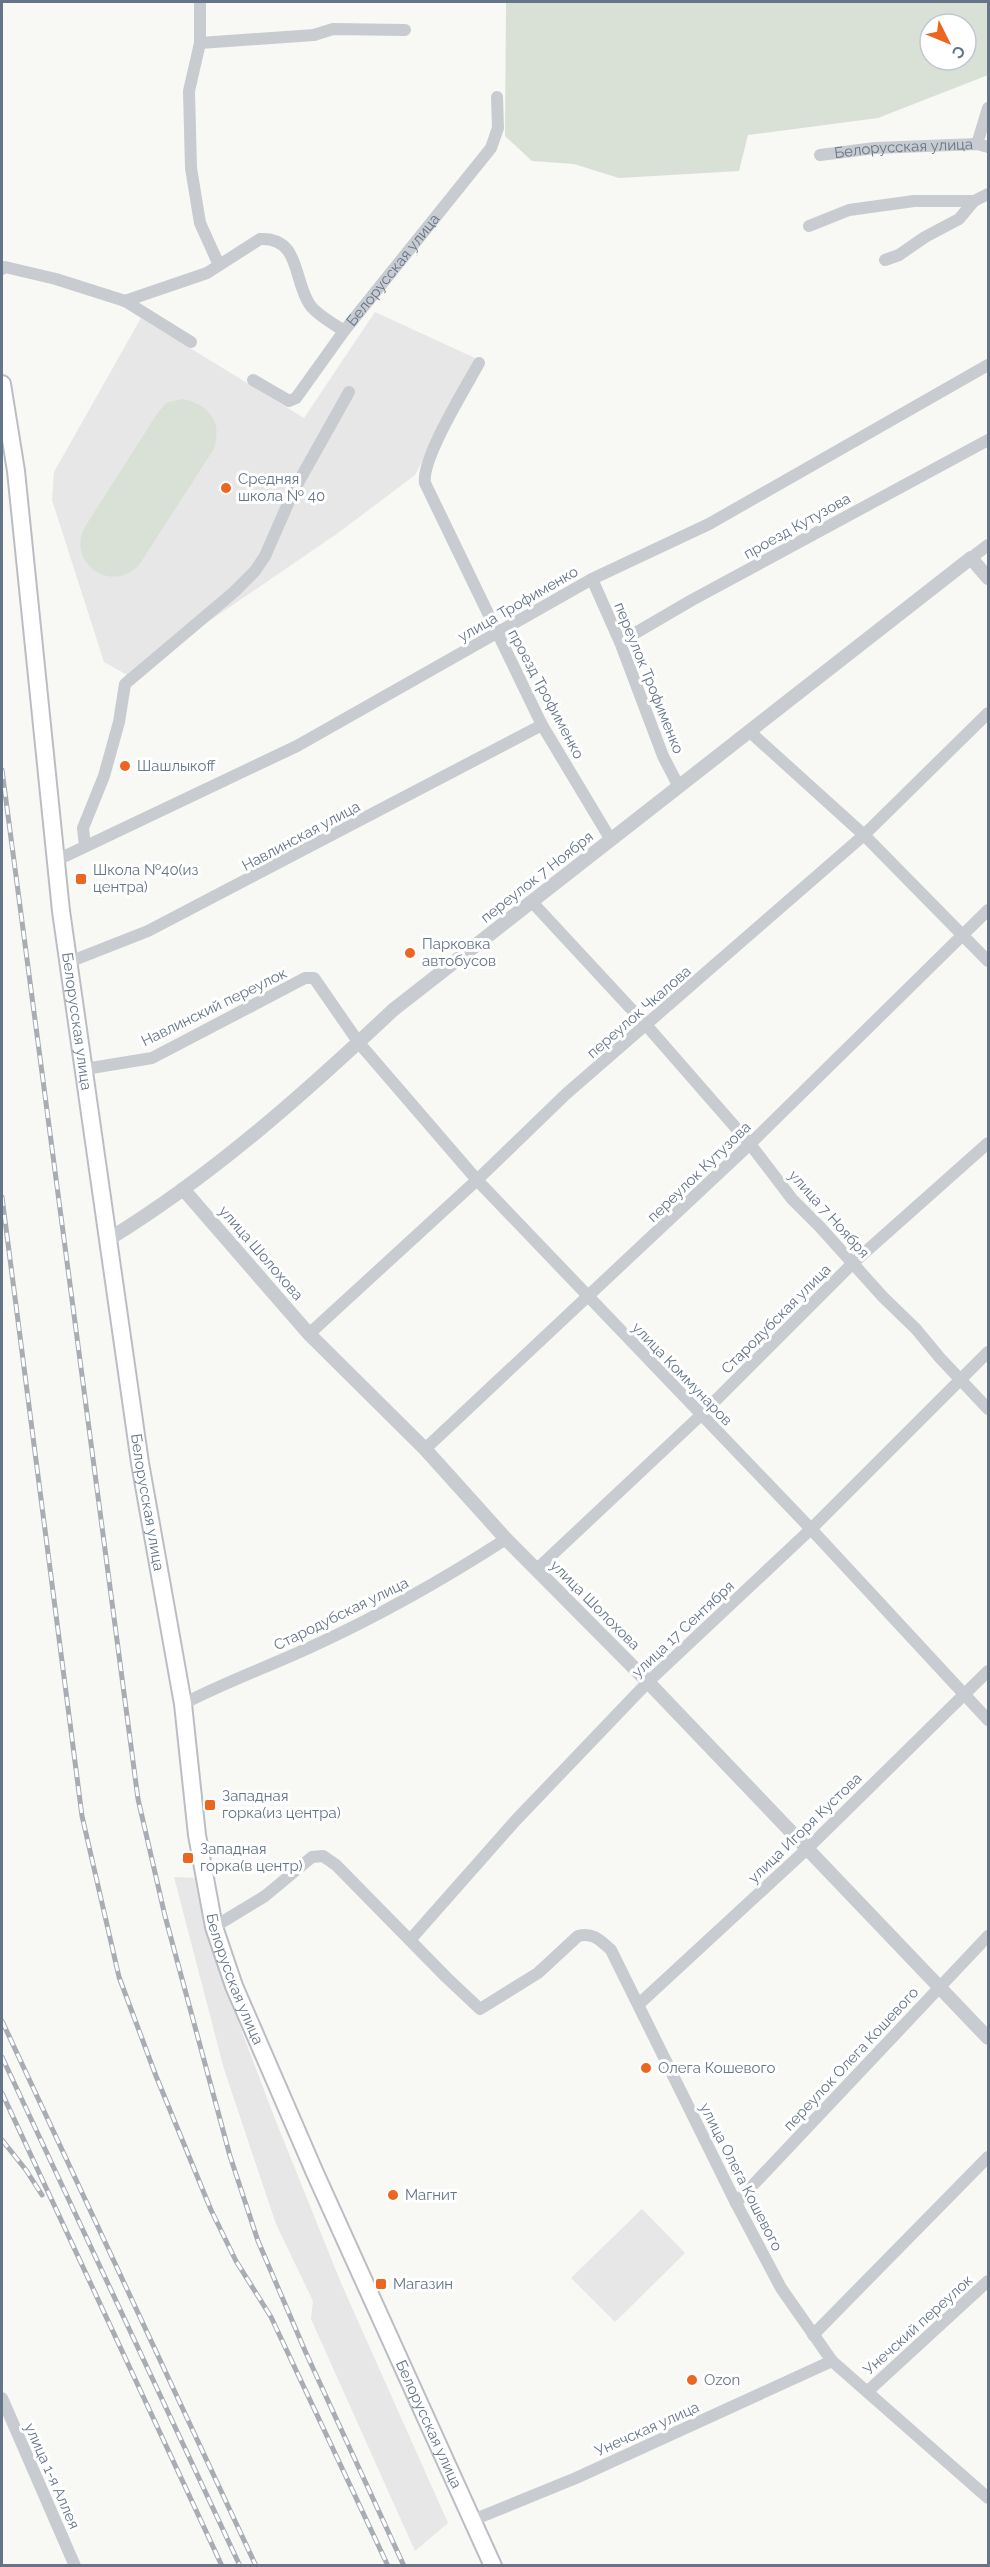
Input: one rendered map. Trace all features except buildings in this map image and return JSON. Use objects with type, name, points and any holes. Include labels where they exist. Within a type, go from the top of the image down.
[{"type":"main road","name":"Белорусская улица","points":[[2,384],[16,471],[69,962],[140,1463],[183,1704],[197,1835],[214,1927],[234,1986],[315,2173],[493,2565]]},
{"type":"street","points":[[200,2],[200,43],[189,91],[191,168],[201,223],[219,265]]},
{"type":"street","points":[[200,43],[314,35],[333,29],[405,30]]},
{"type":"street","name":"Белорусская улица","points":[[253,380],[289,401],[292,400],[344,331],[491,148],[498,128],[497,97]]},
{"type":"street","points":[[983,145],[988,108]]},
{"type":"street","name":"Белорусская улица","points":[[820,155],[875,148],[983,145]]},
{"type":"street","points":[[885,260],[899,255],[925,237],[959,219],[974,201],[988,194]]},
{"type":"street","points":[[809,226],[849,210],[914,201],[974,201]]},
{"type":"street","points":[[125,301],[207,273],[260,239],[276,240],[292,256],[310,306],[344,331]]},
{"type":"street","points":[[2,268],[56,279],[125,301],[191,342]]},
{"type":"street","name":"проезд Трофименко","points":[[479,363],[439,435],[424,478],[542,725],[611,840]]},
{"type":"street","name":"улица Трофименко","points":[[57,860],[297,746],[592,579],[709,524],[988,365]]},
{"type":"street","points":[[85,846],[84,828],[104,776],[119,722],[125,684],[234,592],[255,571],[265,555],[294,490],[350,392]]},
{"type":"street","name":"проезд Кутузова","points":[[620,642],[692,600],[988,440]]},
{"type":"street","name":"переулок 7 Ноября","points":[[109,1239],[183,1189],[328,1073],[393,1010],[988,545]]},
{"type":"street","points":[[971,558],[988,578]]},
{"type":"street","name":"переулок Трофименко","points":[[592,579],[620,642],[663,756],[679,787]]},
{"type":"street","name":"переулок Чкалова","points":[[309,1334],[477,1180],[566,1094],[647,1026],[864,835],[988,713]]},
{"type":"street","name":"Навлинская улица","points":[[69,962],[148,931],[542,725]]},
{"type":"street","points":[[749,731],[864,835],[988,961]]},
{"type":"street","name":"улица 7 Ноября","points":[[532,902],[647,1026],[750,1144],[792,1199],[988,1409]]},
{"type":"street","name":"переулок Кутузова","points":[[425,1449],[750,1144],[988,910]]},
{"type":"street","name":"Навлинский переулок","points":[[85,1069],[152,1058],[310,977],[317,981],[359,1043]]},
{"type":"street","name":"улица Коммунаров","points":[[359,1043],[477,1180],[811,1529],[988,1720]]},
{"type":"street","name":"Стародубская улица","points":[[537,1569],[701,1415],[853,1263],[988,1143]]},
{"type":"street","name":"улица Шолохова","points":[[183,1189],[309,1334],[425,1449],[506,1539],[648,1682],[988,2038]]},
{"type":"street","name":"улица 17 Сентября","points":[[410,1940],[516,1820],[648,1682],[811,1529],[988,1352]]},
{"type":"street","name":"Стародубская улица","points":[[183,1704],[391,1609],[506,1539]]},
{"type":"street","name":"улица Игоря Кустова","points":[[639,2004],[808,1848],[988,1671]]},
{"type":"street","name":"улица Олега Кошевого","points":[[214,1927],[265,1896],[312,1857],[323,1856],[336,1865],[480,2009],[538,1974],[578,1936],[594,1935],[611,1950],[736,2203],[781,2288],[813,2335],[832,2361],[988,2498]]},
{"type":"street","name":"переулок Олега Кошевого","points":[[736,2203],[988,1936]]},
{"type":"street","points":[[813,2335],[988,2157]]},
{"type":"street","name":"Унечский переулок","points":[[868,2391],[988,2281]]},
{"type":"street","name":"Унечская улица","points":[[473,2520],[576,2478],[832,2361]]},
{"type":"street","name":"улица 1-я Аллея","points":[[2,2398],[75,2565]]},
{"type":"shaded area","points":[[506,2],[988,2],[988,75],[878,118],[748,135],[739,171],[619,178],[574,164],[532,161],[505,136]]},
{"type":"shaded area","name":"Средняя школа № 40","points":[[375,312],[475,358],[415,475],[338,533],[129,676],[104,662],[52,500],[54,472],[141,318],[304,418]]},
{"type":"shaded area","points":[[182,399],[199,405],[211,416],[216,431],[213,450],[139,565],[129,573],[117,576],[106,576],[96,572],[82,555],[80,543],[83,530],[157,414],[166,403]]},
{"type":"shaded area","points":[[174,1877],[196,1878],[239,2024],[275,2119],[341,2283],[448,2523],[415,2551],[311,2319],[313,2301],[276,2224],[224,2069]]},
{"type":"shaded area","points":[[642,2209],[685,2253],[615,2322],[571,2278]]},
{"type":"railway","points":[[2,770],[138,1799],[165,1916],[230,2156],[258,2241],[306,2353],[404,2566]]},
{"type":"railway","points":[[2,1197],[82,1816],[119,1977],[156,2076],[211,2210],[236,2261],[271,2317],[388,2566]]},
{"type":"railway","points":[[2,2021],[256,2566]]},
{"type":"railway","points":[[2,2057],[240,2566]]},
{"type":"railway","points":[[2,2093],[222,2566]]},
{"type":"railway","points":[[2,2140],[42,2195]]},
{"type":"place","name":"Средняя школа № 40","points":[[226,488]]},
{"type":"place","name":"Шашлыкоff","points":[[125,766]]},
{"type":"place","name":"Школа №40(из центра)","points":[[81,879]]},
{"type":"place","name":"Парковка автобусов","points":[[410,953]]},
{"type":"place","name":"Западная горка(из центра)","points":[[210,1805]]},
{"type":"place","name":"Западная горка(в центр)","points":[[188,1858]]},
{"type":"place","name":"Олега Кошевого","points":[[646,2068]]},
{"type":"place","name":"Магнит","points":[[393,2195]]},
{"type":"place","name":"Магазин","points":[[381,2284]]},
{"type":"place","name":"Ozon","points":[[692,2380]]}]
